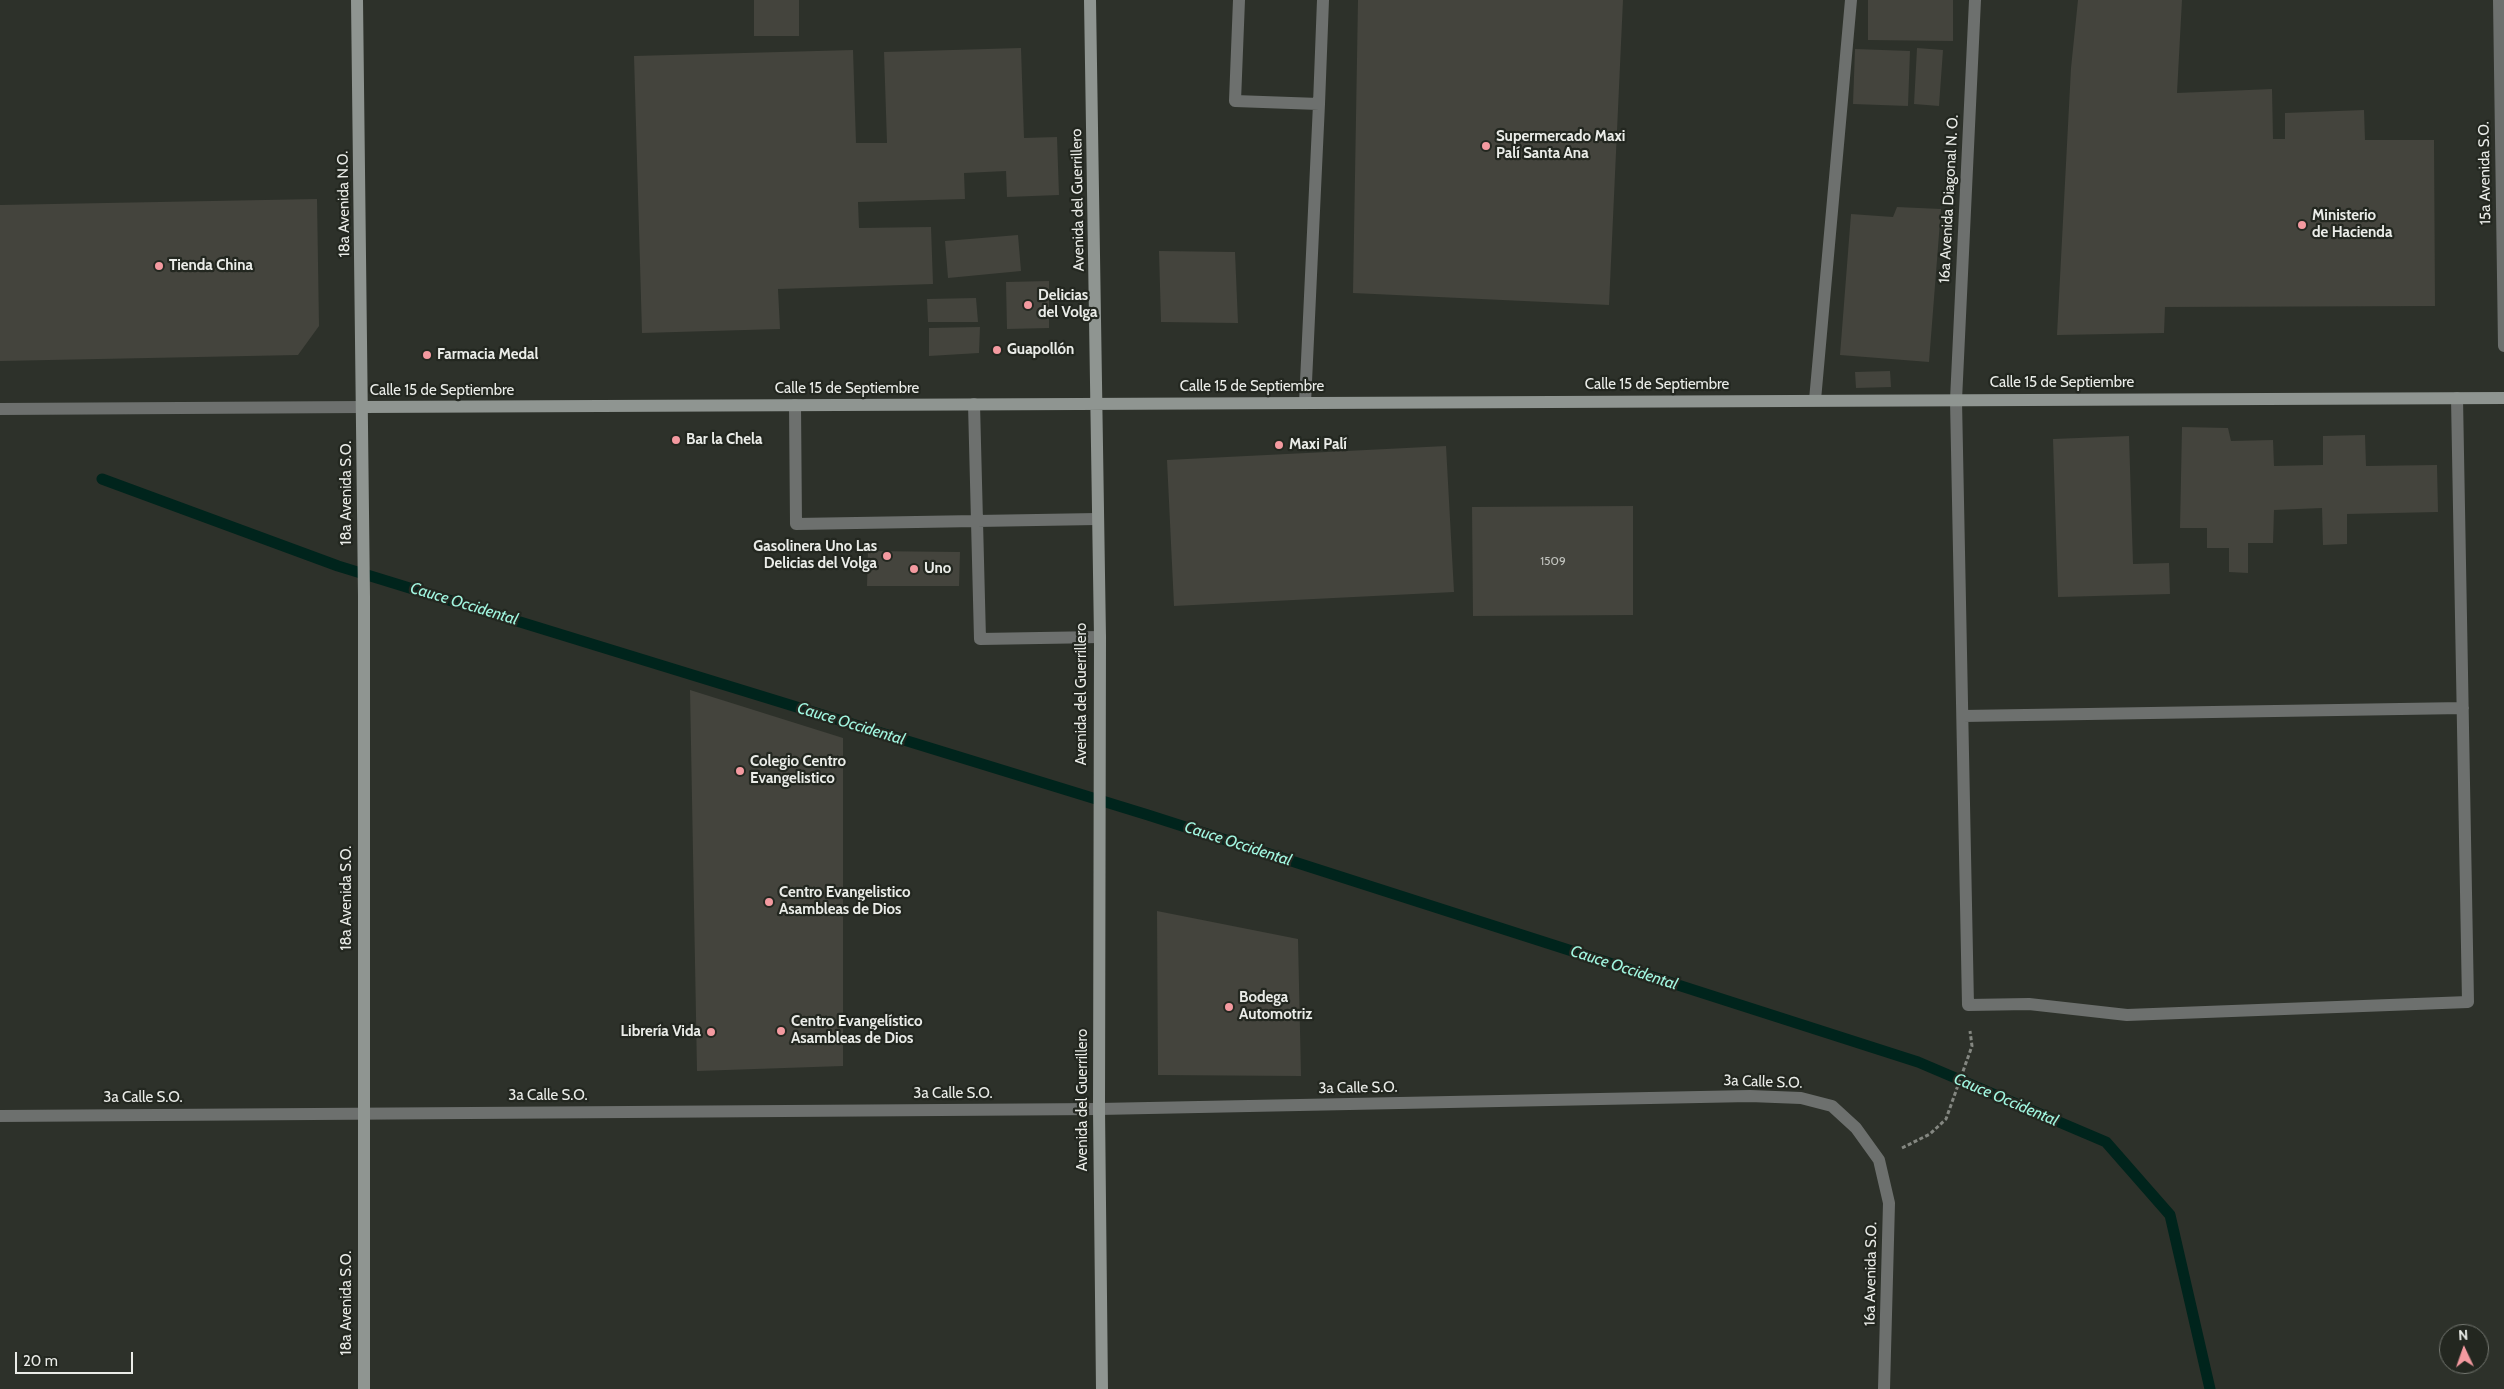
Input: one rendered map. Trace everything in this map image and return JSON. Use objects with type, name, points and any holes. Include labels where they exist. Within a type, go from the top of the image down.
[{"type":"street","name":"18a Avenida N.O.","points":[[357,0],[363,407]]},
{"type":"street","name":"Avenida del Guerrillero","points":[[1090,0],[1098,404],[1097,519],[1100,637],[1098,780],[1099,1109],[1102,1389]]},
{"type":"street","points":[[1239,0],[1235,101],[1319,104]]},
{"type":"street","points":[[1305,402],[1323,0]]},
{"type":"street","points":[[1815,400],[1851,0]]},
{"type":"street","name":"16a Avenida Diagonal N. O.","points":[[1975,0],[1956,400],[1968,1005],[2029,1004],[2127,1015],[2468,1002],[2463,708]]},
{"type":"street","name":"15a Avenida S.O.","points":[[2499,0],[2504,346]]},
{"type":"street","points":[[1963,716],[2463,708],[2457,398]]},
{"type":"street","name":"Calle 15 de Septiembre","points":[[0,409],[2504,398]]},
{"type":"street","points":[[974,404],[980,639],[1100,637]]},
{"type":"street","points":[[795,405],[796,524],[1097,519]]},
{"type":"street","name":"18a Avenida S.O.","points":[[363,407],[364,1389]]},
{"type":"street","name":"3a Calle S.O.","points":[[0,1116],[1099,1109],[1750,1096],[1801,1098],[1832,1106],[1856,1128],[1879,1160]]},
{"type":"street","name":"16a Avenida S.O.","points":[[1879,1160],[1889,1204],[1884,1389]]},
{"type":"path","points":[[1879,1160],[1930,1134],[1946,1119],[1972,1046]]},
{"type":"building","points":[[754,0],[799,0],[799,36],[754,36]]},
{"type":"building","name":"Supermercado Maxi Palí Santa Ana","points":[[1358,0],[1623,0],[1609,305],[1353,293]]},
{"type":"building","points":[[1868,0],[1953,0],[1953,41],[1868,40]]},
{"type":"building","points":[[2078,0],[2182,0],[2177,93],[2272,89],[2273,139],[2285,139],[2285,113],[2364,110],[2365,140],[2434,140],[2435,306],[2165,307],[2164,333],[2057,335],[2071,68]]},
{"type":"building","points":[[1021,48],[1024,138],[1057,137],[1059,195],[1007,197],[1006,171],[964,173],[965,199],[858,202],[859,228],[931,227],[933,284],[778,289],[780,329],[642,333],[634,56],[853,50],[856,143],[887,143],[884,52]]},
{"type":"building","points":[[1917,48],[1943,50],[1939,106],[1914,104]]},
{"type":"building","points":[[1855,49],[1910,51],[1908,106],[1853,104]]},
{"type":"building","name":"Tienda China","points":[[317,199],[319,326],[298,355],[0,361],[0,205]]},
{"type":"building","points":[[1897,207],[1941,209],[1929,362],[1840,355],[1851,214],[1893,217]]},
{"type":"building","points":[[1018,235],[1021,271],[948,278],[945,241]]},
{"type":"building","points":[[1159,251],[1235,252],[1238,323],[1161,322]]},
{"type":"building","name":"Delicias del Volga","points":[[1049,281],[1049,328],[1007,329],[1006,282]]},
{"type":"building","points":[[976,298],[978,322],[928,322],[927,299]]},
{"type":"building","points":[[980,327],[979,353],[929,356],[929,328]]},
{"type":"building","points":[[1890,371],[1891,387],[1856,388],[1855,372]]},
{"type":"building","points":[[2182,427],[2228,428],[2231,441],[2273,440],[2274,466],[2323,465],[2323,436],[2365,435],[2366,466],[2437,465],[2438,512],[2347,514],[2347,544],[2323,545],[2322,508],[2274,510],[2273,543],[2248,543],[2248,573],[2229,572],[2229,548],[2207,548],[2207,528],[2180,528]]},
{"type":"building","points":[[2129,436],[2133,564],[2169,563],[2170,594],[2058,597],[2053,439]]},
{"type":"building","points":[[1446,446],[1454,592],[1174,606],[1167,460]]},
{"type":"building","points":[[1633,506],[1633,615],[1473,616],[1472,507]]},
{"type":"building","name":"Uno","points":[[868,551],[960,552],[959,586],[867,586]]},
{"type":"building","name":"Centro Evangelistico Asambleas de Dios","points":[[690,690],[843,738],[843,1066],[697,1071]]},
{"type":"building","name":"Bodega Automotriz","points":[[1157,911],[1298,939],[1301,1076],[1158,1075]]},
{"type":"waterway","name":"Cauce Occidental","points":[[102,479],[338,566],[1148,815],[1918,1062],[2106,1142],[2170,1215],[2210,1389]]},
{"type":"place","name":"Supermercado Maxi Palí Santa Ana","points":[[1486,146]]},
{"type":"place","name":"Ministerio de Hacienda","points":[[2302,225]]},
{"type":"place","name":"Tienda China","points":[[159,266]]},
{"type":"place","name":"Delicias del Volga","points":[[1028,305]]},
{"type":"place","name":"Guapollón","points":[[997,350]]},
{"type":"place","name":"Farmacia Medal","points":[[427,355]]},
{"type":"place","name":"Bar la Chela","points":[[676,440]]},
{"type":"place","name":"Maxi Palí","points":[[1279,445]]},
{"type":"place","name":"Gasolinera Uno Las Delicias del Volga","points":[[887,556]]},
{"type":"place","name":"Uno","points":[[914,569]]},
{"type":"place","name":"Colegio Centro Evangelistico","points":[[740,771]]},
{"type":"place","name":"Centro Evangelistico Asambleas de Dios","points":[[769,902]]},
{"type":"place","name":"Bodega Automotriz","points":[[1229,1007]]},
{"type":"place","name":"Centro Evangelístico Asambleas de Dios","points":[[781,1031]]},
{"type":"place","name":"Librería Vida","points":[[711,1032]]}]
